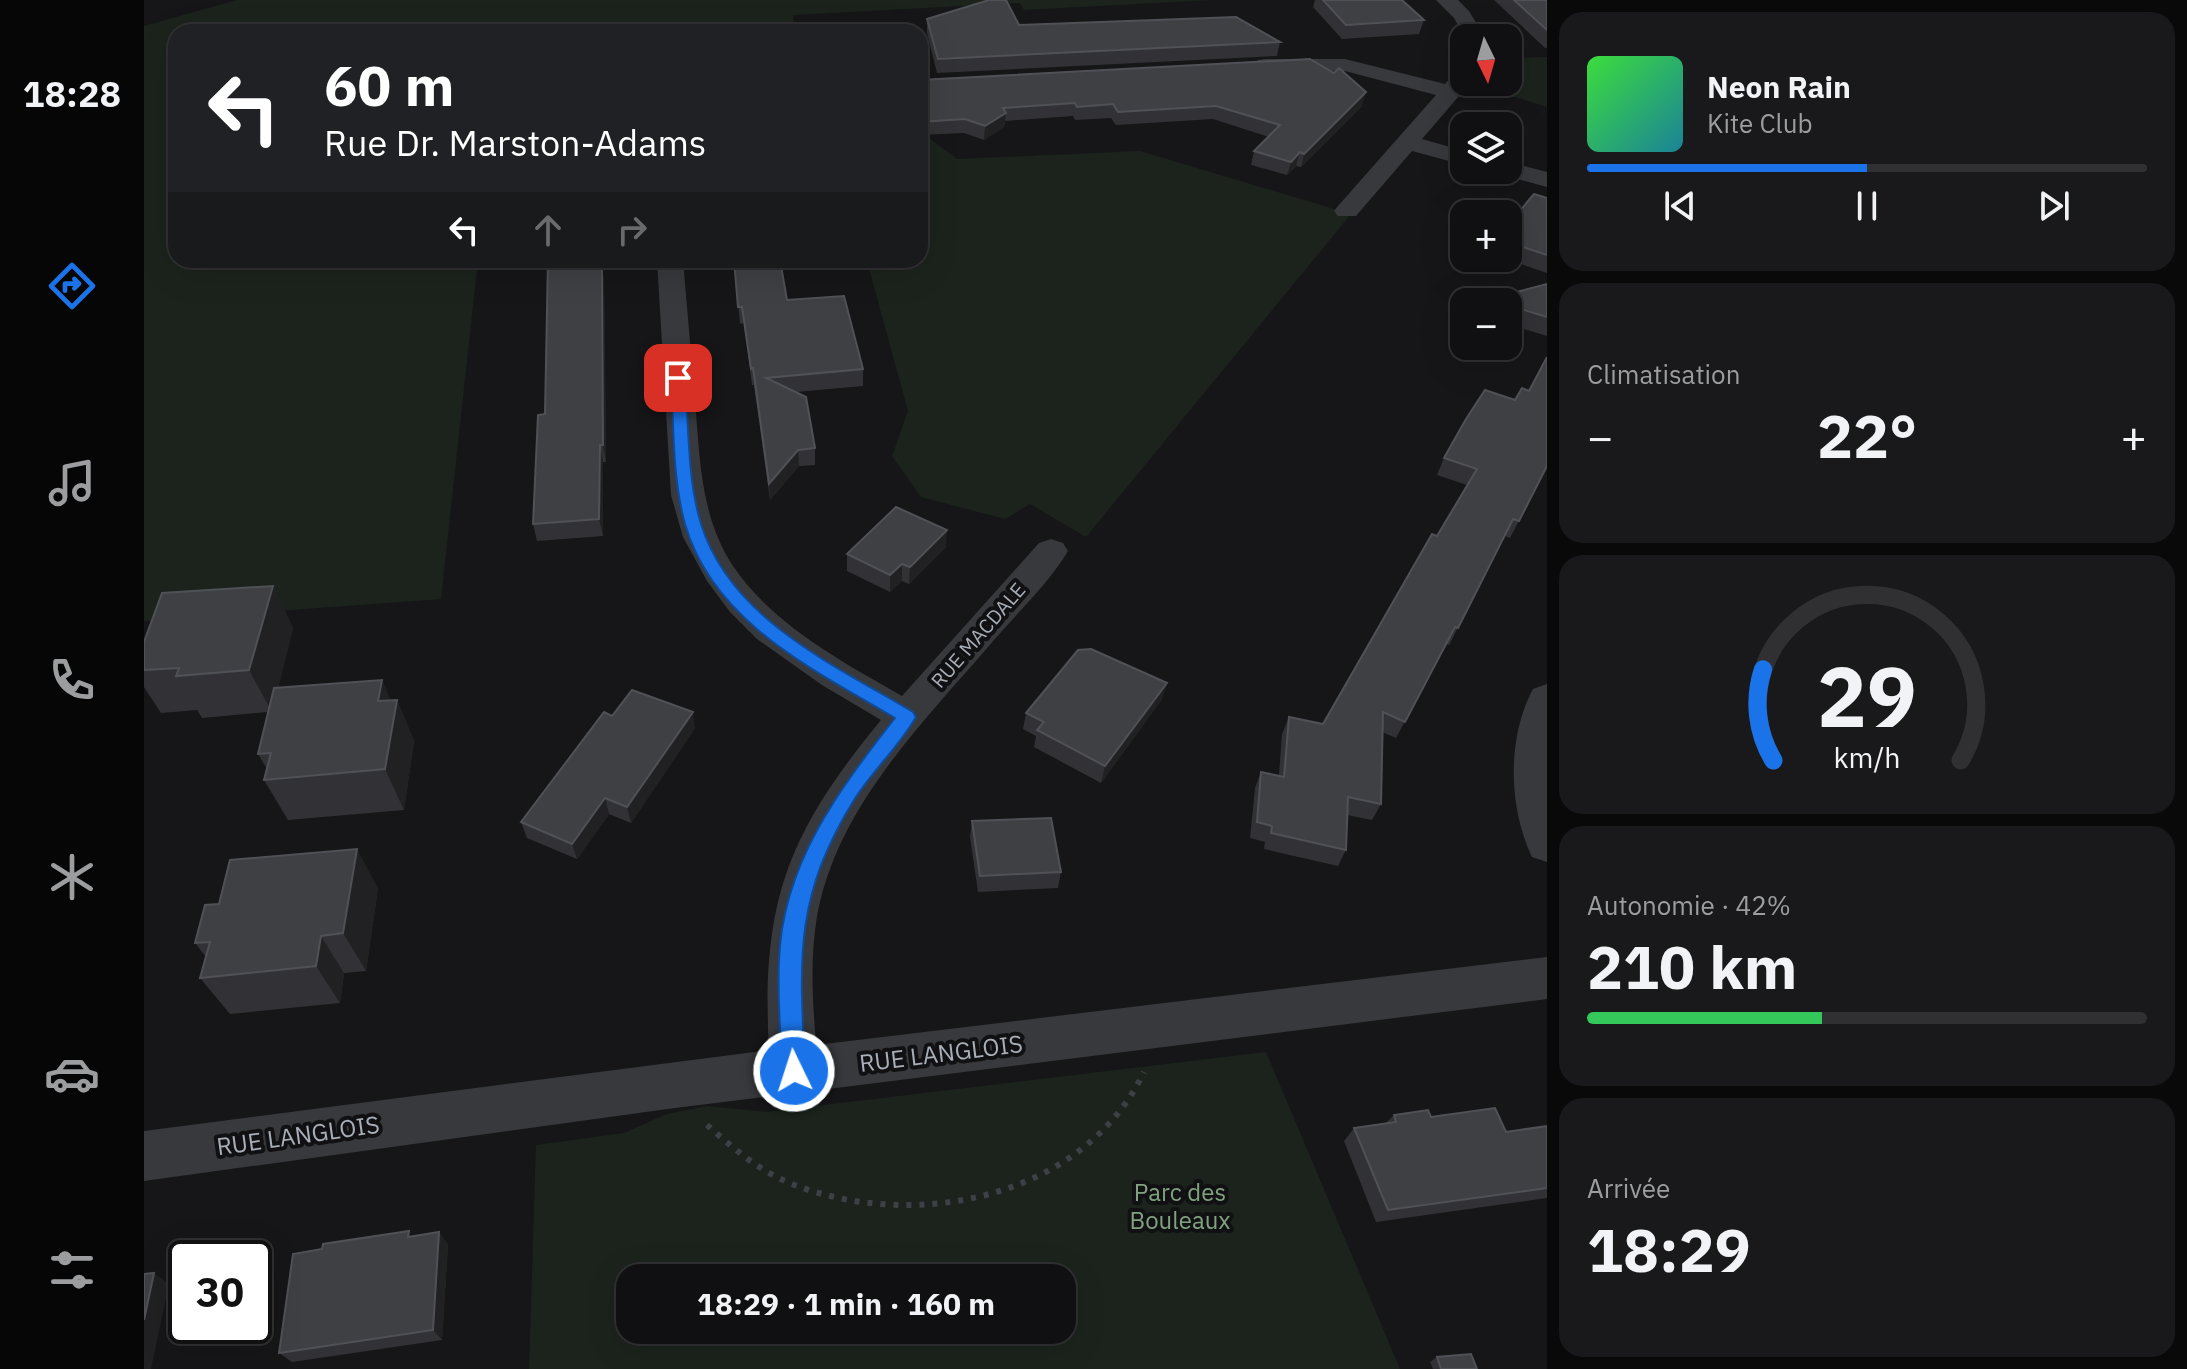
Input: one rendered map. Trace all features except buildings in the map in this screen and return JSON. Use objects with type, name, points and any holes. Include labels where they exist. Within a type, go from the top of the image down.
[{"type":"street","points":[[1446,0],[1469,24]]},
{"type":"street","points":[[1248,66],[1345,65],[1450,83]]},
{"type":"street","points":[[1347,211],[1450,93]]},
{"type":"street","points":[[1407,142],[1450,154]]},
{"type":"street","points":[[1522,173],[1547,180]]},
{"type":"street","points":[[671,268],[687,495],[694,526],[707,558],[728,589],[755,618],[790,647],[907,717]]},
{"type":"street","name":"RUE MACDALE","points":[[794,1071],[789,960],[794,918],[817,845],[849,792],[907,717],[1051,551]]},
{"type":"street","points":[[1547,699],[1533,752],[1535,796],[1547,844]]},
{"type":"street","name":"RUE LANGLOIS","points":[[144,1156],[675,1085],[1547,978]]},
{"type":"path","points":[[675,1085],[714,1132],[745,1157],[780,1178],[820,1194],[861,1204],[903,1208],[946,1206],[1026,1184],[1061,1164],[1092,1140],[1119,1112],[1139,1083],[1160,1026]]},
{"type":"green space","points":[[237,0],[1211,0],[1024,10],[1020,3],[793,15],[794,22],[764,24],[168,24],[168,268],[477,268],[441,599],[144,621],[144,26]]},
{"type":"green space","points":[[1547,57],[1547,107],[1512,96],[1522,96],[1522,58]]},
{"type":"green space","points":[[928,138],[957,159],[1140,151],[1351,214],[1086,537],[1030,504],[1005,519],[921,497],[892,456],[908,411],[869,268],[928,268]]},
{"type":"green space","name":"Parc des Bouleaux","points":[[1266,1052],[1400,1369],[529,1369],[536,1145],[624,1133],[667,1114],[707,1106],[766,1112]]},
{"type":"route","points":[[678,378],[687,495],[694,526],[707,558],[728,589],[755,618],[790,647],[907,717],[849,792],[817,845],[804,880],[794,918],[789,960],[794,1071]]}]
